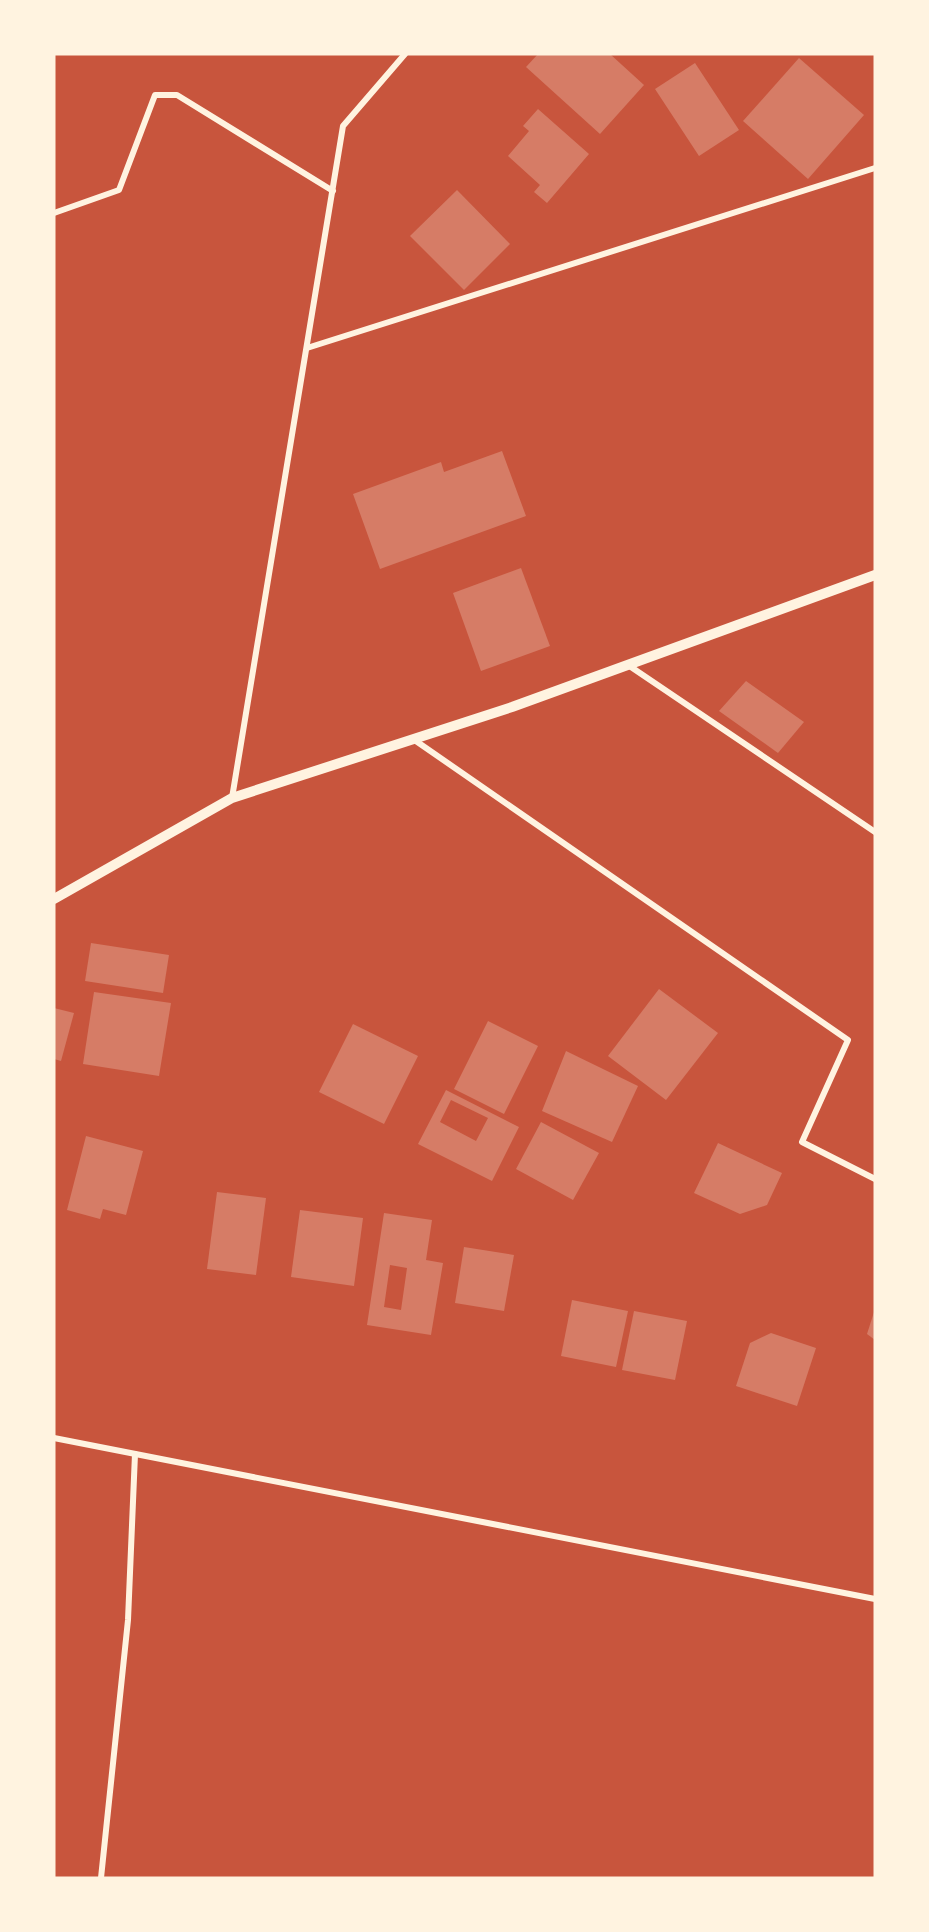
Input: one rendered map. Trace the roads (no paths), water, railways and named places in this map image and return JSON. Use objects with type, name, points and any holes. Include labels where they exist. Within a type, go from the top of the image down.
[{"type":"street","points":[[232,798],[343,126],[405,54]]},
{"type":"street","points":[[54,213],[119,190],[155,95],[177,95],[333,191]]},
{"type":"street","points":[[307,348],[875,168]]},
{"type":"street","points":[[54,899],[232,798],[512,707],[875,575]]},
{"type":"street","points":[[628,665],[875,832]]},
{"type":"street","points":[[413,739],[848,1040],[802,1142],[875,1179]]},
{"type":"street","points":[[54,1438],[875,1599]]},
{"type":"street","points":[[101,1878],[128,1620],[135,1454]]}]
